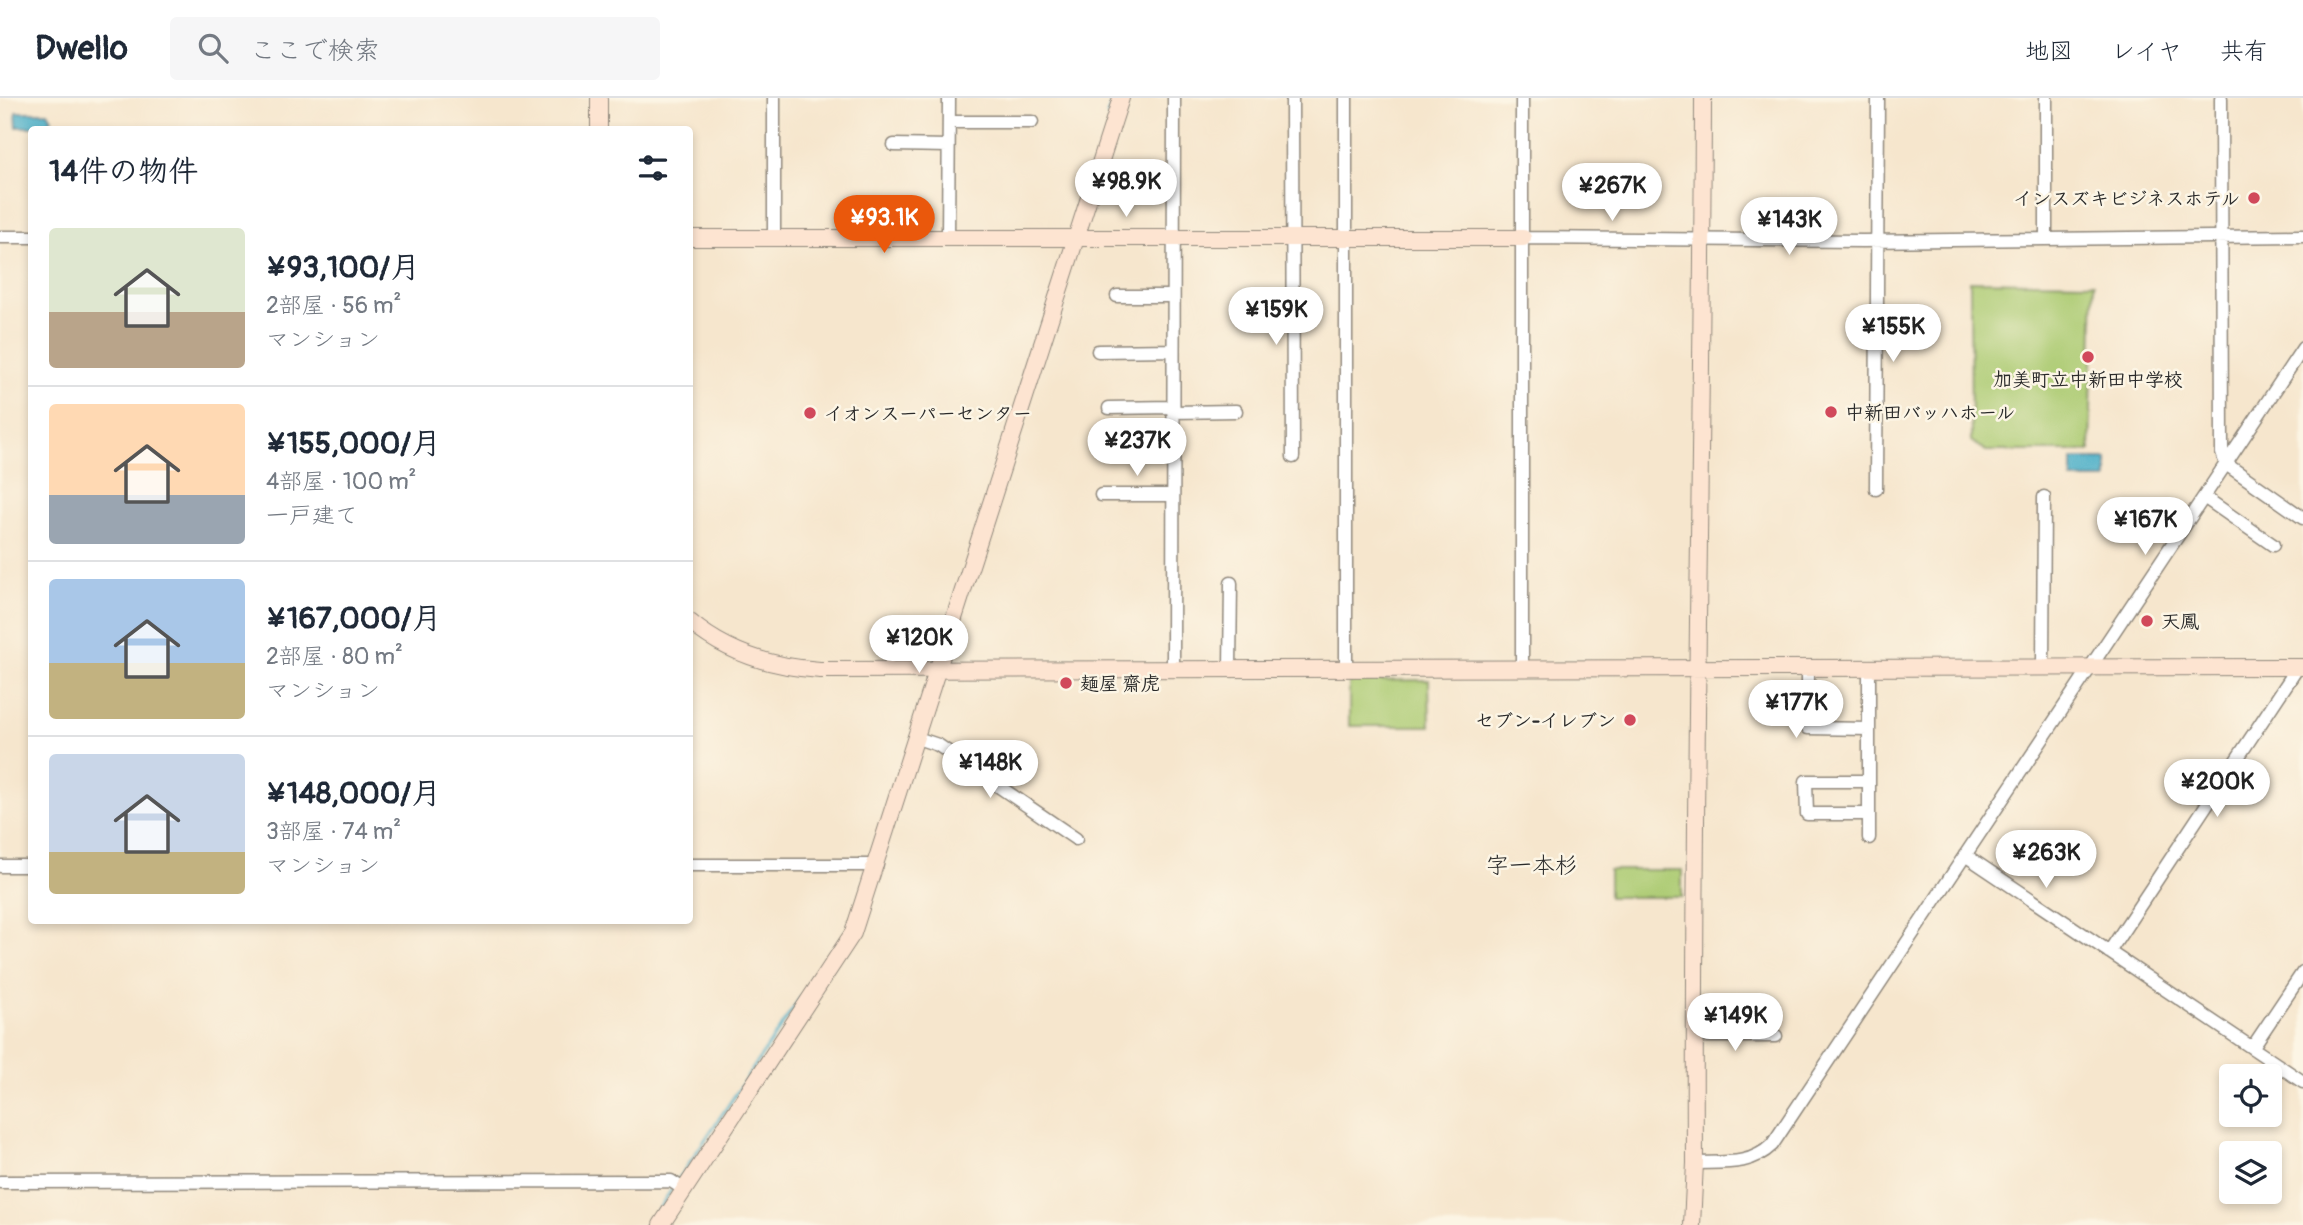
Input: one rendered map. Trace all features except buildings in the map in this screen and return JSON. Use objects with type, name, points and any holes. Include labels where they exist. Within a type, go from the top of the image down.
[{"type":"street","points":[[599,98],[600,126]]},
{"type":"street","points":[[774,237],[775,98]]},
{"type":"street","points":[[948,237],[949,98]]},
{"type":"street","points":[[661,1225],[679,1186],[842,954],[862,911],[871,864],[940,669],[1121,98]]},
{"type":"street","points":[[1172,668],[1174,98]]},
{"type":"street","points":[[1292,98],[1293,457]]},
{"type":"street","points":[[1346,98],[1346,668]]},
{"type":"street","points":[[1522,98],[1522,668]]},
{"type":"street","points":[[1692,1225],[1695,1163],[1695,669],[1702,486],[1703,98]]},
{"type":"street","points":[[1876,488],[1878,98]]},
{"type":"street","points":[[2046,98],[2046,238]]},
{"type":"street","points":[[2221,98],[2222,453],[2226,464],[2303,518]]},
{"type":"street","points":[[949,122],[1032,122]]},
{"type":"street","points":[[894,145],[948,146]]},
{"type":"street","points":[[693,238],[1347,237],[1630,240],[1702,237],[1876,240],[2303,236]]},
{"type":"street","points":[[0,237],[28,237]]},
{"type":"street","points":[[1117,296],[1173,296]]},
{"type":"street","points":[[1695,1163],[1744,1162],[1754,1159],[1772,1145],[2303,348]]},
{"type":"street","points":[[1098,351],[1173,350]]},
{"type":"street","points":[[1110,408],[1236,411]]},
{"type":"street","points":[[1114,439],[1173,439]]},
{"type":"street","points":[[1101,495],[1173,495]]},
{"type":"street","points":[[2043,668],[2044,497]]},
{"type":"street","points":[[2204,497],[2273,545]]},
{"type":"street","points":[[1230,668],[1231,583]]},
{"type":"street","points":[[693,624],[720,644],[746,656],[796,669],[2301,667]]},
{"type":"street","points":[[2109,952],[2301,667]]},
{"type":"street","points":[[1808,668],[1808,728],[1869,729]]},
{"type":"street","points":[[1868,838],[1869,668]]},
{"type":"street","points":[[917,738],[939,745],[1076,839]]},
{"type":"street","points":[[1868,780],[1806,782],[1807,814],[1869,814]]},
{"type":"street","points":[[1965,855],[2303,1082]]},
{"type":"street","points":[[693,864],[871,864]]},
{"type":"street","points":[[0,866],[28,866]]},
{"type":"street","points":[[2252,1048],[2303,972]]},
{"type":"street","points":[[1694,1036],[1776,1036]]},
{"type":"street","points":[[0,1182],[679,1186]]},
{"type":"green space","points":[[1970,281],[2094,283],[2090,451],[1986,451],[1971,441]]},
{"type":"green space","points":[[1429,680],[1430,726],[1349,726],[1349,681]]},
{"type":"green space","points":[[1609,870],[1682,870],[1682,897],[1609,897]]},
{"type":"water","points":[[16,112],[48,112],[52,119],[45,126],[17,127]]},
{"type":"water","points":[[2072,459],[2107,459],[2107,479],[2072,479]]},
{"type":"waterway","points":[[1107,115],[1113,98]]},
{"type":"waterway","points":[[678,1180],[801,997]]},
{"type":"waterway","points":[[648,1225],[672,1189]]},
{"type":"place","name":"インスズキビジネスホテル","points":[[2254,198]]},
{"type":"place","name":"加美町立中新田中学校","points":[[2088,357]]},
{"type":"place","name":"中新田バッハホール","points":[[1831,412]]},
{"type":"place","name":"イオンスーパーセンター","points":[[810,413]]},
{"type":"place","name":"天鳳","points":[[2147,621]]},
{"type":"place","name":"麺屋 齋虎","points":[[1066,683]]},
{"type":"place","name":"セブン-イレブン","points":[[1630,720]]},
{"type":"district","name":"字一本杉","points":[[1532,865]]}]
